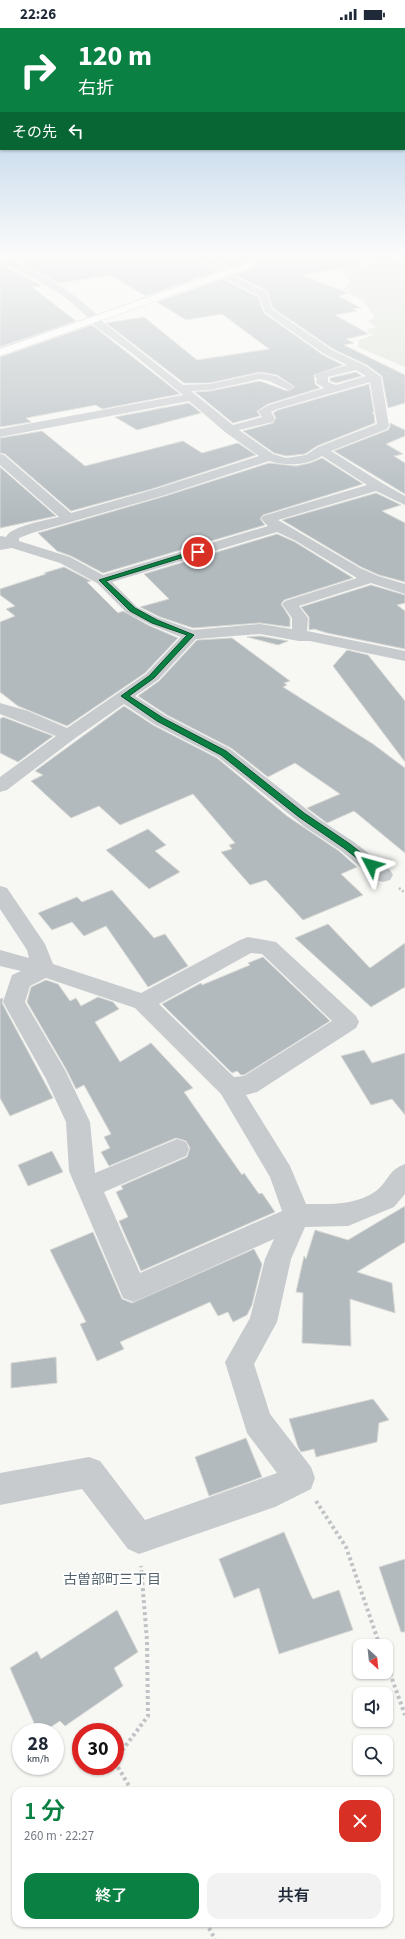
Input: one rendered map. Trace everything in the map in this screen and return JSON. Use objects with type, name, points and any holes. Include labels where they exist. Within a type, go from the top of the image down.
[{"type":"main road","points":[[0,353],[31,342]]},
{"type":"street","points":[[124,342],[182,388],[229,429],[269,457],[286,462],[310,458],[322,450],[382,426],[382,412],[378,399],[375,377]]},
{"type":"street","points":[[315,342],[328,352],[357,366],[375,377]]},
{"type":"street","points":[[335,389],[322,383],[324,378],[321,376],[357,366]]},
{"type":"street","points":[[182,388],[210,387],[260,376],[272,378],[288,387]]},
{"type":"street","points":[[229,429],[269,419],[264,411],[375,377]]},
{"type":"street","points":[[0,433],[191,396]]},
{"type":"street","points":[[322,450],[377,486],[405,501]]},
{"type":"street","points":[[4,544],[13,536],[69,518],[157,493],[269,457]]},
{"type":"street","points":[[0,458],[69,518]]},
{"type":"street","points":[[377,486],[268,519],[278,527],[293,533],[347,566],[372,578],[405,590]]},
{"type":"street","points":[[102,580],[278,527]]},
{"type":"street","points":[[4,544],[65,560],[102,580],[132,610],[154,621],[191,635],[260,629],[299,636],[310,636],[405,656]]},
{"type":"street","points":[[299,636],[300,618],[290,604],[372,578]]},
{"type":"street","points":[[0,786],[68,735],[152,677],[191,635]]},
{"type":"street","points":[[124,696],[160,720],[224,753],[287,804],[347,846],[383,875]]},
{"type":"street","points":[[0,708],[22,714],[68,735]]},
{"type":"street","points":[[0,893],[37,949],[44,970]]},
{"type":"street","points":[[143,1002],[248,945],[268,948],[348,1022],[249,1085],[229,1087]]},
{"type":"street","points":[[0,958],[44,970],[143,1002],[229,1087],[281,1174],[297,1216],[278,1259],[263,1322],[239,1362],[258,1422],[300,1478],[275,1491],[139,1538],[89,1472],[0,1489]]},
{"type":"street","points":[[44,970],[20,981],[14,1002],[57,1077],[78,1122],[82,1171],[134,1289],[297,1216],[348,1215],[385,1199],[405,1176]]},
{"type":"street","points":[[89,1187],[177,1149]]},
{"type":"path","points":[[300,1478],[346,1547],[378,1639]]},
{"type":"path","points":[[124,1749],[148,1716],[147,1641],[139,1538]]},
{"type":"path","points":[[392,1679],[405,1715]]},
{"type":"path","points":[[123,1775],[130,1787]]},
{"type":"path","points":[[208,1927],[216,1939]]},
{"type":"shaded area","points":[[359,342],[405,342],[405,367],[358,347]]},
{"type":"building","points":[[0,342],[14,342],[0,347]]},
{"type":"building","points":[[43,342],[114,342],[180,394],[102,409],[96,405],[26,418],[31,422],[0,427],[0,357]]},
{"type":"building","points":[[131,342],[175,342],[197,360],[269,349],[260,342],[305,342],[323,355],[343,365],[314,375],[315,384],[320,388],[268,404],[257,411],[260,416],[233,423],[195,392],[210,391],[260,381],[287,391],[295,387],[277,375],[260,372],[210,383],[184,383]]},
{"type":"building","points":[[323,342],[352,342],[354,343],[344,345],[405,375],[405,403],[388,408],[382,376],[367,365],[333,349]]},
{"type":"building","points":[[356,372],[362,376],[336,383],[330,381],[330,378]]},
{"type":"building","points":[[369,384],[374,413],[372,413],[374,414],[375,423],[317,446],[305,454],[286,456],[274,453],[243,431],[273,423],[276,418],[273,413],[278,410]]},
{"type":"building","points":[[189,403],[201,413],[137,430],[115,417]]},
{"type":"building","points":[[390,423],[405,430],[405,436],[386,444],[403,454],[394,456],[405,463],[405,494],[334,451],[388,430]]},
{"type":"building","points":[[42,431],[85,466],[183,441],[202,453],[238,443],[256,455],[152,489],[71,511],[5,454],[0,453],[0,438]]},
{"type":"building","points":[[322,458],[363,484],[263,515],[260,519],[265,525],[103,573],[71,556],[57,551],[38,533],[162,497],[269,463],[296,466],[310,463]]},
{"type":"building","points":[[0,467],[56,516],[0,528]]},
{"type":"building","points":[[376,493],[401,505],[382,511],[405,523],[405,582],[379,575],[361,567],[282,520]]},
{"type":"building","points":[[277,534],[295,542],[353,578],[284,600],[281,604],[290,618],[290,627],[260,623],[193,628],[160,617],[140,607],[169,599],[144,574]]},
{"type":"building","points":[[64,567],[91,581],[87,582],[118,613],[123,611],[148,625],[178,638],[145,673],[67,726],[18,706],[0,692],[0,622],[15,616],[6,609],[15,606],[0,595],[0,589]]},
{"type":"building","points":[[371,585],[405,595],[405,603],[397,605],[405,611],[405,649],[314,629],[309,630],[309,617],[301,607]]},
{"type":"building","points":[[260,636],[288,641],[278,645],[247,637]]},
{"type":"building","points":[[232,638],[290,681],[284,683],[287,685],[283,687],[373,744],[405,768],[405,853],[354,811],[327,823],[307,808],[340,794],[295,763],[268,777],[231,748],[167,715],[138,696],[159,681],[197,640]]},
{"type":"building","points":[[347,650],[368,655],[405,701],[405,762],[333,666]]},
{"type":"building","points":[[124,706],[153,725],[217,758],[287,816],[339,851],[357,867],[341,874],[363,895],[303,920],[266,880],[250,885],[221,852],[232,849],[229,845],[235,843],[193,794],[120,825],[99,806],[71,818],[31,781],[43,775],[35,771]]},
{"type":"building","points":[[3,717],[53,736],[18,762],[0,753],[0,719]]},
{"type":"building","points":[[148,829],[166,845],[155,851],[180,872],[149,889],[106,850]]},
{"type":"building","points":[[112,890],[154,938],[165,934],[188,966],[148,987],[106,926],[84,936],[72,922],[52,930],[38,913],[77,897],[82,902]]},
{"type":"building","points":[[328,924],[370,968],[405,943],[405,987],[371,1007],[295,938]]},
{"type":"building","points":[[263,957],[330,1021],[244,1075],[241,1075],[237,1071],[232,1073],[162,1004],[201,983],[202,985],[250,965],[248,963]]},
{"type":"building","points":[[46,980],[58,984],[70,1001],[76,998],[81,1006],[98,997],[113,1002],[119,1009],[95,1022],[120,1062],[151,1043],[193,1088],[184,1092],[242,1175],[244,1173],[259,1194],[262,1193],[275,1212],[141,1271],[119,1221],[128,1217],[116,1192],[123,1189],[121,1186],[187,1157],[190,1148],[186,1141],[176,1138],[109,1166],[101,1152],[110,1148],[104,1137],[111,1134],[84,1085],[76,1089],[27,1002],[31,987]]},
{"type":"building","points":[[3,998],[2,1003],[53,1098],[10,1116],[0,1098],[0,999]]},
{"type":"building","points":[[364,1050],[372,1063],[405,1053],[405,1115],[392,1099],[371,1105],[341,1056]]},
{"type":"building","points":[[52,1151],[63,1172],[28,1186],[18,1165]]},
{"type":"building","points":[[405,1206],[405,1242],[357,1272],[392,1283],[395,1313],[350,1299],[351,1346],[302,1343],[303,1293],[296,1292],[304,1256],[306,1259],[315,1230],[348,1240]]},
{"type":"building","points":[[93,1232],[122,1299],[132,1303],[254,1249],[262,1264],[252,1305],[247,1315],[233,1322],[228,1312],[218,1316],[210,1302],[120,1342],[124,1349],[97,1361],[80,1324],[86,1322],[50,1250]]},
{"type":"building","points":[[56,1357],[57,1383],[11,1388],[11,1363]]},
{"type":"building","points":[[373,1399],[389,1420],[379,1423],[377,1442],[316,1457],[314,1449],[301,1452],[289,1419]]},
{"type":"building","points":[[246,1438],[262,1477],[209,1496],[195,1457]]},
{"type":"building","points":[[284,1532],[313,1599],[339,1590],[353,1630],[279,1654],[259,1588],[234,1598],[219,1559]]},
{"type":"building","points":[[405,1559],[405,1632],[401,1632],[379,1567]]},
{"type":"building","points":[[117,1610],[138,1652],[114,1668],[123,1686],[65,1726],[64,1723],[60,1721],[57,1723],[34,1723],[10,1668],[37,1651],[41,1659]]},
{"type":"district","name":"古曽部町三丁目","points":[[112,1579]]},
{"type":"route","points":[[198,552],[102,580],[132,610],[154,621],[191,635],[152,677],[124,696],[160,720],[224,753],[301,815],[347,846],[371,865]]}]
